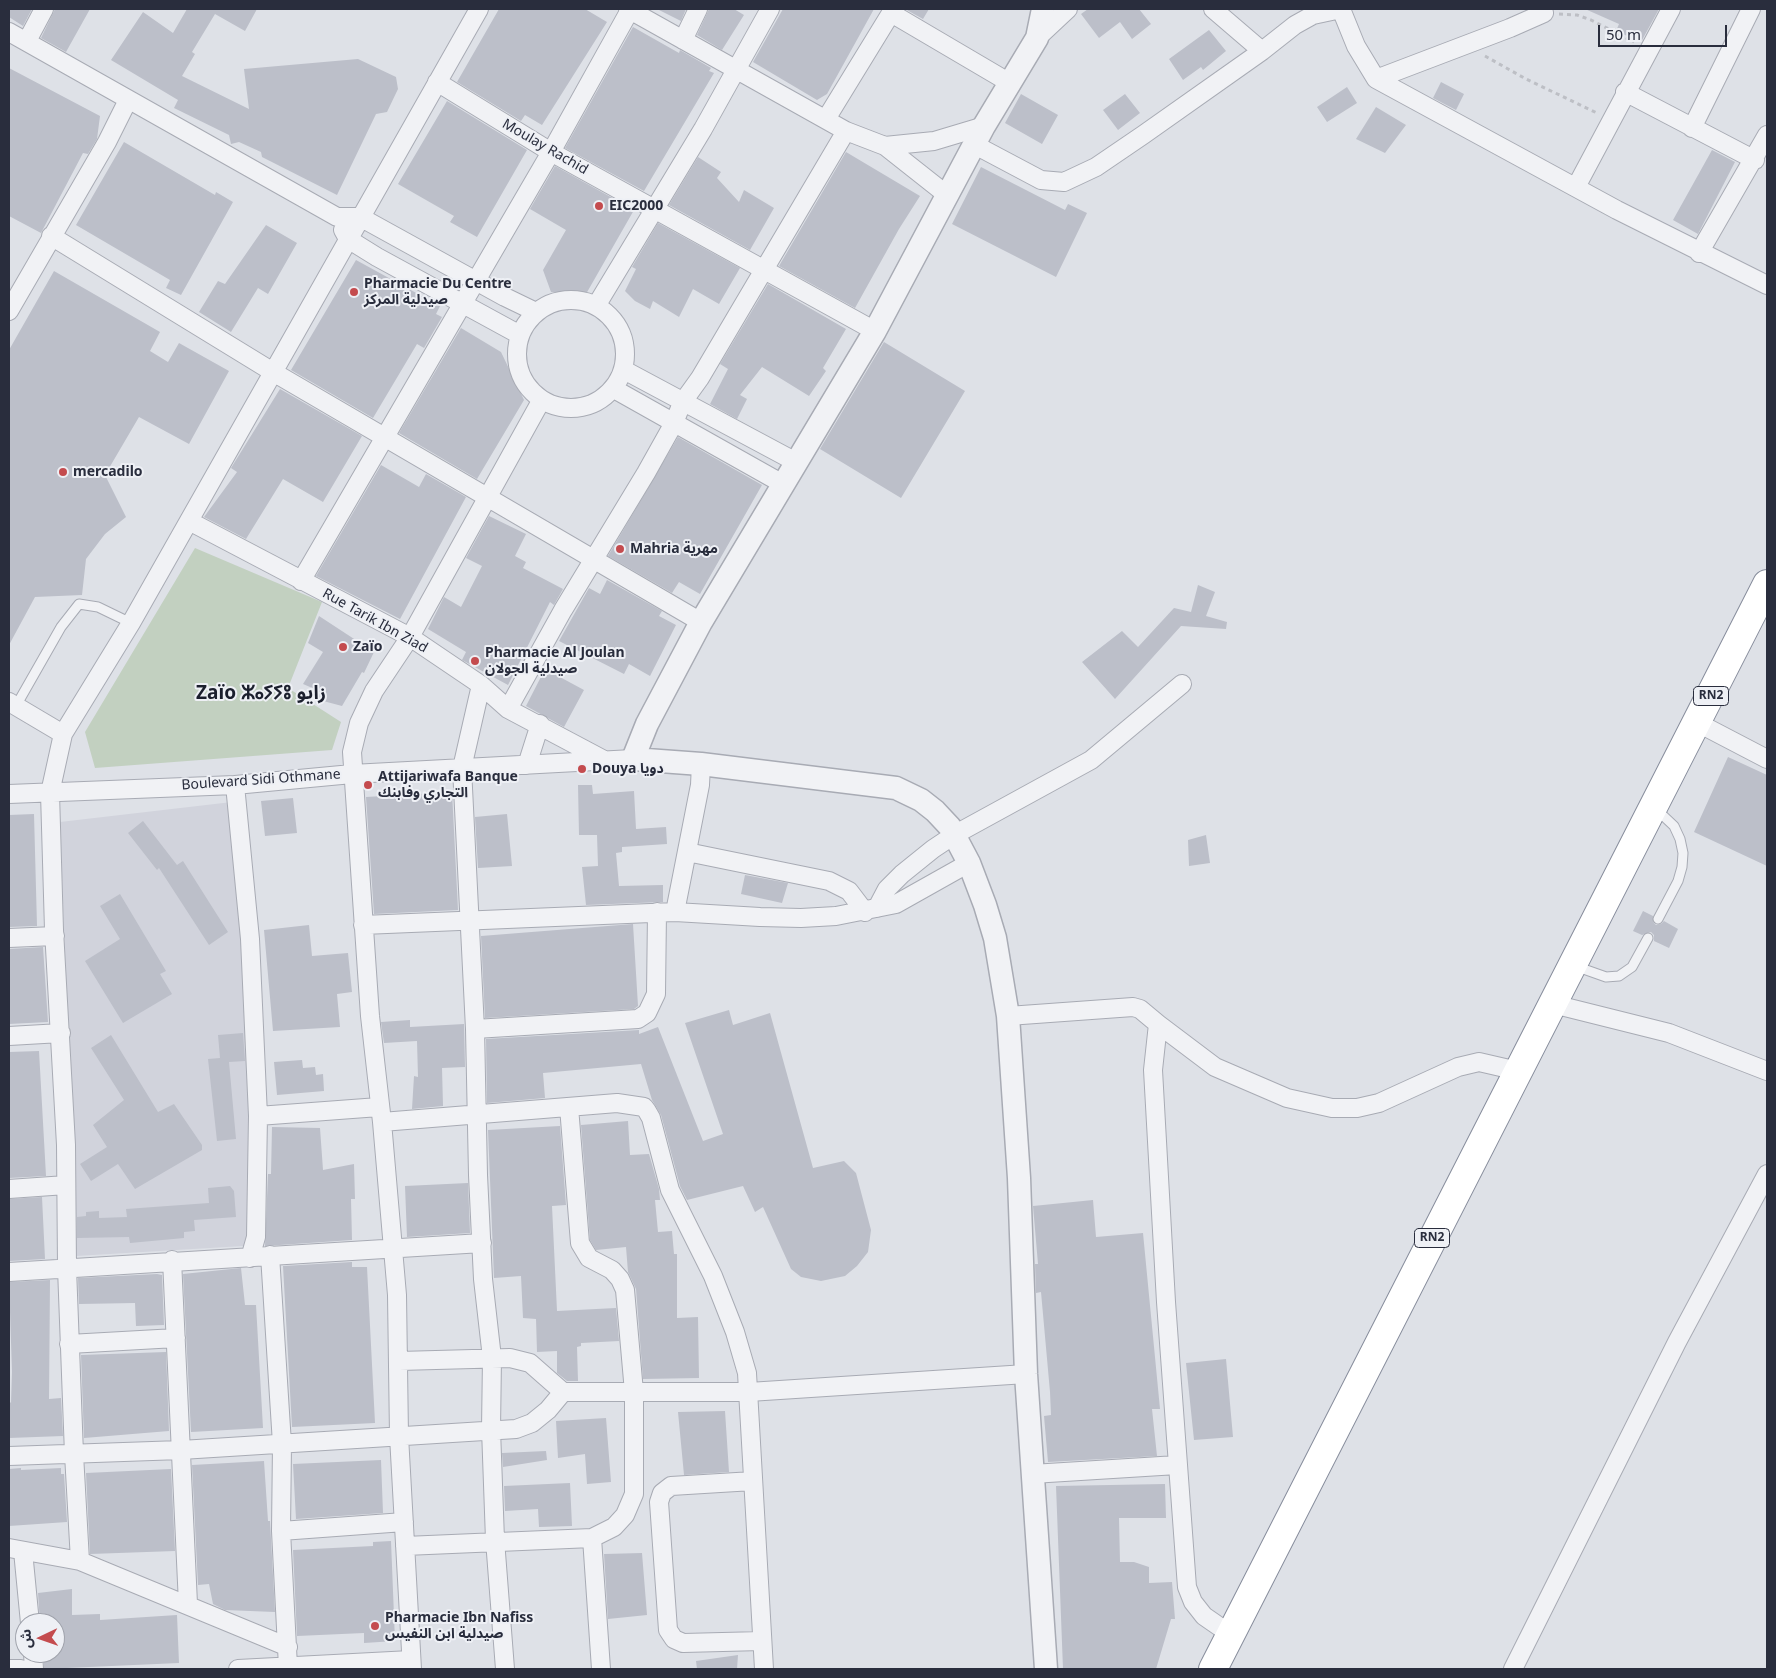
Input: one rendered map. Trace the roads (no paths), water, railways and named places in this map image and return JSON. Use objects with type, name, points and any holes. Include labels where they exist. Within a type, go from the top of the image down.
[{"type":"highway","name":"RN2","points":[[1213,1669],[1518,1070],[1698,723],[1767,584]]},
{"type":"street","points":[[44,9],[14,38],[337,217],[360,217],[536,312]]},
{"type":"street","points":[[80,1561],[69,1344],[61,1033],[55,936],[50,793],[63,734],[131,623],[479,9]]},
{"type":"street","points":[[301,581],[551,152],[629,9],[846,131],[884,146],[947,195]]},
{"type":"street","points":[[683,40],[698,9]]},
{"type":"street","points":[[596,306],[656,209],[770,9]]},
{"type":"street","points":[[1037,38],[1043,9]]},
{"type":"street","points":[[1046,1669],[1026,1374],[1019,1178],[1008,1016],[995,938],[986,904],[969,863],[954,834],[935,812],[921,800],[896,788],[701,764],[633,759],[647,724],[701,622],[875,331],[979,135],[1037,38],[1068,9]]},
{"type":"street","points":[[1213,9],[1262,51]]},
{"type":"street","points":[[884,146],[979,135],[1041,180],[1064,182],[1096,166],[1262,51],[1295,25],[1313,15],[1341,9],[1356,46],[1376,79],[1700,253],[1767,285]]},
{"type":"street","points":[[1576,187],[1610,119],[1671,9]]},
{"type":"street","points":[[1692,128],[1751,9]]},
{"type":"street","points":[[1376,79],[1473,42],[1543,11]]},
{"type":"street","points":[[826,120],[891,13],[1010,83]]},
{"type":"street","name":"Moulay Rachid","points":[[437,82],[551,152],[875,331]]},
{"type":"street","points":[[1626,92],[1755,160]]},
{"type":"street","points":[[9,311],[107,142],[128,100]]},
{"type":"street","points":[[508,708],[674,423],[682,403],[700,378],[846,131]]},
{"type":"street","points":[[1700,253],[1755,160],[1767,135]]},
{"type":"street","points":[[337,217],[348,239],[462,306],[520,336]]},
{"type":"street","points":[[51,236],[273,372],[701,622]]},
{"type":"street","points":[[559,301],[584,301],[596,306],[608,314],[618,326],[624,340],[626,355],[624,370],[614,388],[599,402],[580,409],[560,408],[541,400],[528,388],[519,372],[517,354],[520,336],[526,323],[536,312],[559,301]]},
{"type":"street","points":[[624,370],[682,403],[796,462]]},
{"type":"street","points":[[614,388],[783,484]]},
{"type":"street","points":[[238,1669],[412,1665],[398,1436],[400,1361],[393,1250],[363,925],[352,752],[359,723],[374,691],[410,637],[541,400]]},
{"type":"street","name":"Rue Tarik Ibn Ziad","points":[[189,521],[410,637],[481,685],[508,708],[607,761]]},
{"type":"street","points":[[871,910],[887,889],[902,874],[954,834],[1091,760],[1182,684]]},
{"type":"street","points":[[481,685],[462,768],[475,1028],[476,1115],[482,1243],[492,1358],[491,1429],[495,1540],[505,1669]]},
{"type":"street","points":[[12,704],[63,734]]},
{"type":"street","points":[[1698,723],[1767,759]]},
{"type":"street","points":[[527,765],[540,724]]},
{"type":"street","name":"Boulevard Sidi Othmane","points":[[9,794],[235,785],[352,774],[633,759]]},
{"type":"street","points":[[676,912],[700,786],[701,764]]},
{"type":"street","points":[[235,785],[250,939],[258,1116],[256,1238],[250,1258]]},
{"type":"street","points":[[687,852],[829,881],[849,891],[871,910]]},
{"type":"street","points":[[363,925],[657,912],[801,918],[871,910],[904,901],[969,863]]},
{"type":"street","points":[[475,1028],[638,1019],[647,1013],[656,994],[657,912]]},
{"type":"street","points":[[9,938],[55,936]]},
{"type":"street","points":[[1553,1004],[1668,1033],[1767,1071]]},
{"type":"street","points":[[1008,1016],[1133,1007],[1140,1009],[1215,1067],[1286,1098],[1332,1108],[1357,1108],[1379,1104],[1458,1067],[1479,1062],[1518,1070]]},
{"type":"street","points":[[1158,1024],[1153,1070],[1177,1465],[1187,1587],[1193,1602],[1204,1616],[1230,1634]]},
{"type":"street","points":[[9,1036],[61,1033]]},
{"type":"street","points":[[258,1116],[476,1115],[617,1103],[644,1107],[651,1118],[670,1190],[713,1276],[735,1332],[746,1373],[749,1392],[764,1669]]},
{"type":"street","points":[[405,1546],[495,1540],[592,1538],[614,1527],[625,1515],[634,1494],[634,1392],[625,1290],[620,1279],[612,1270],[589,1258],[580,1243],[569,1107]]},
{"type":"street","points":[[1513,1669],[1672,1351],[1767,1174]]},
{"type":"street","points":[[9,1189],[66,1185]]},
{"type":"street","points":[[9,1272],[172,1260],[250,1258],[270,1255],[393,1250],[482,1243]]},
{"type":"street","points":[[270,1255],[282,1444],[281,1531],[288,1647],[277,1668]]},
{"type":"street","points":[[172,1260],[188,1604]]},
{"type":"street","points":[[69,1344],[176,1338]]},
{"type":"street","points":[[400,1361],[510,1358],[530,1363],[563,1392],[749,1392],[1026,1374]]},
{"type":"street","points":[[9,1456],[181,1450],[491,1429],[516,1429],[532,1423],[548,1410],[563,1392]]},
{"type":"street","points":[[1032,1474],[1177,1465]]},
{"type":"street","points":[[753,1481],[671,1486],[662,1492],[659,1502],[668,1630],[674,1639],[683,1643],[762,1641]]},
{"type":"street","points":[[281,1531],[404,1522]]},
{"type":"street","points":[[592,1538],[601,1669]]},
{"type":"street","points":[[28,1613],[16,1550],[80,1561],[188,1604],[288,1647]]},
{"type":"lane","points":[[12,704],[61,627],[79,604],[98,607],[131,623]]},
{"type":"lane","points":[[1653,807],[1665,815],[1674,826],[1680,839],[1683,853],[1678,881],[1658,918]]},
{"type":"lane","points":[[1572,965],[1606,977],[1619,976],[1632,967],[1648,938]]},
{"type":"place","name":"EIC2000","points":[[599,206]]},
{"type":"place","name":"Pharmacie Du Centre صيدلية المركز","points":[[354,292]]},
{"type":"place","name":"mercadilo","points":[[63,472]]},
{"type":"place","name":"Mahria مهرية","points":[[620,549]]},
{"type":"place","name":"Zaïo","points":[[343,647]]},
{"type":"place","name":"Pharmacie Al Joulan صيدلية الجولان","points":[[475,661]]},
{"type":"place","name":"Douya دويا","points":[[582,769]]},
{"type":"place","name":"Attijariwafa Banque التجاري وفابنك","points":[[368,785]]},
{"type":"place","name":"Pharmacie Ibn Nafiss صيدلية ابن النفيس","points":[[375,1626]]},
{"type":"district","name":"Zaïo ⵣⴰⵢⵢⵓ زايو","points":[[261,694]]}]
